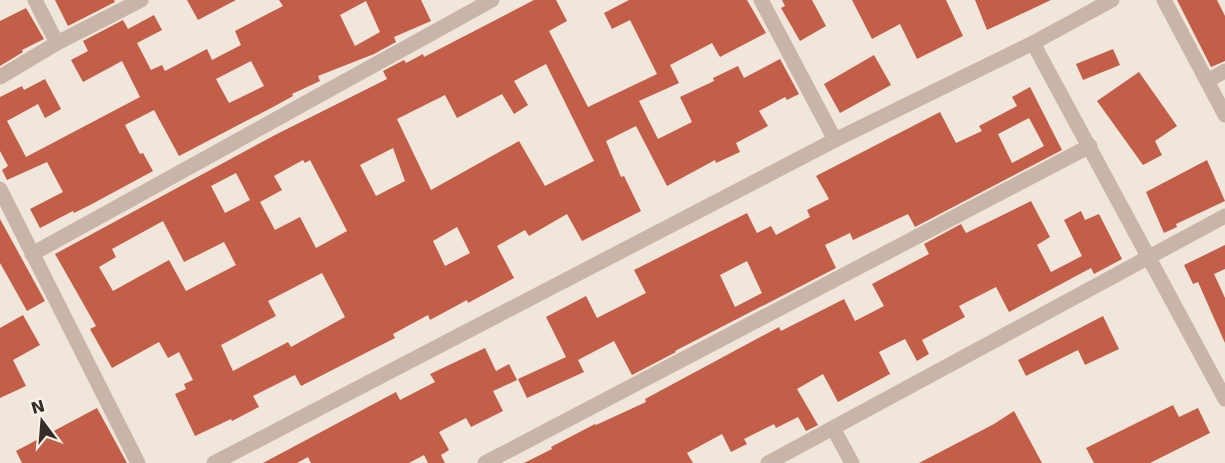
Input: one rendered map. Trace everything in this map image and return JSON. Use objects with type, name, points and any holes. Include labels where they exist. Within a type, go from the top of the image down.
[{"type":"street","points":[[35,0],[57,43]]},
{"type":"street","points":[[0,77],[57,43],[141,0]]},
{"type":"street","points":[[32,254],[492,0]]},
{"type":"street","points":[[761,0],[835,140]]},
{"type":"street","points":[[214,463],[835,140],[1033,43],[1112,0]]},
{"type":"street","points":[[1164,0],[1225,115]]},
{"type":"street","points":[[1033,43],[1225,399]]},
{"type":"street","points":[[1207,81],[1225,71]]},
{"type":"street","points":[[485,463],[1090,146]]},
{"type":"street","points":[[0,189],[138,463]]},
{"type":"street","points":[[768,463],[1225,216]]},
{"type":"street","points":[[833,428],[852,463]]},
{"type":"building","points":[[55,0],[114,0],[115,2],[68,26]]},
{"type":"building","points":[[187,0],[236,0],[198,20]]},
{"type":"building","points":[[279,0],[421,0],[431,21],[394,37],[396,42],[374,54],[318,76],[320,81],[179,156],[154,110],[125,125],[140,154],[143,153],[153,171],[92,204],[40,228],[30,209],[63,192],[47,162],[7,180],[2,170],[8,166],[0,151],[0,97],[22,86],[24,90],[45,79],[61,109],[45,118],[38,104],[7,121],[26,157],[140,97],[122,61],[83,82],[71,60],[88,51],[83,41],[123,20],[128,29],[154,15],[162,30],[137,43],[151,70],[162,65],[165,71],[207,49],[212,60],[241,45],[235,31],[283,6]],"holes":[[[366,1],[380,32],[355,46],[340,15]],[[251,61],[264,86],[229,103],[216,79]]]},
{"type":"building","points":[[534,0],[556,0],[567,21],[549,31],[588,107],[657,74],[630,20],[612,29],[604,13],[629,0],[747,0],[766,33],[720,57],[712,43],[670,65],[679,83],[639,101],[658,139],[692,122],[680,97],[714,81],[713,78],[738,66],[744,78],[780,59],[799,94],[787,100],[785,97],[759,111],[768,126],[736,143],[740,152],[716,163],[715,160],[667,186],[636,126],[606,141],[621,177],[624,176],[641,211],[582,241],[567,214],[529,236],[525,230],[497,246],[514,278],[430,320],[428,315],[393,334],[395,338],[301,386],[295,375],[253,396],[259,407],[195,436],[175,394],[186,389],[184,384],[193,380],[179,352],[168,358],[159,342],[112,368],[90,329],[96,326],[55,254],[275,135],[387,79],[383,71],[404,60],[406,63],[423,54],[424,57]],"holes":[[[546,64],[594,161],[545,186],[519,141],[431,190],[397,119],[445,95],[457,118],[502,94],[514,114],[528,105],[514,81]],[[393,148],[405,181],[376,196],[360,165]],[[303,160],[305,163],[310,160],[347,231],[316,248],[300,217],[275,230],[260,202],[282,190],[274,176]],[[236,173],[250,200],[225,213],[211,186]],[[163,221],[184,262],[224,242],[236,265],[186,291],[169,260],[113,291],[99,267],[116,257],[112,249]],[[457,227],[470,253],[445,266],[433,241]],[[322,273],[345,317],[291,347],[288,342],[233,371],[221,345],[276,316],[268,301]]]},
{"type":"building","points":[[782,0],[812,0],[826,26],[800,41],[781,8],[785,6]]},
{"type":"building","points":[[852,0],[946,0],[963,36],[917,59],[900,24],[872,39]]},
{"type":"building","points":[[975,0],[1051,0],[987,30]]},
{"type":"building","points":[[1177,0],[1217,0],[1225,16],[1225,61],[1211,67]]},
{"type":"building","points":[[26,8],[44,39],[22,50],[23,52],[0,66],[0,21]]},
{"type":"building","points":[[1113,49],[1120,65],[1083,80],[1076,64]]},
{"type":"building","points":[[874,55],[891,85],[840,113],[824,84]]},
{"type":"building","points":[[1139,72],[1177,126],[1155,141],[1162,155],[1143,165],[1097,101]]},
{"type":"building","points":[[1030,87],[1062,150],[915,227],[908,214],[853,240],[850,233],[825,245],[836,268],[632,375],[614,341],[578,360],[584,372],[527,398],[518,379],[566,357],[546,317],[586,296],[597,318],[646,293],[634,270],[747,213],[757,233],[771,226],[776,235],[810,217],[807,210],[829,199],[816,176],[940,112],[956,143],[982,131],[979,126],[1017,106],[1012,97]],"holes":[[[1029,118],[1044,146],[1012,163],[998,134]],[[747,261],[762,293],[735,307],[720,275]]]},
{"type":"building","points":[[1207,160],[1225,201],[1176,224],[1177,227],[1164,233],[1146,192]]},
{"type":"building","points":[[1031,201],[1050,237],[1037,245],[1051,272],[1082,256],[1064,220],[1081,211],[1085,220],[1099,214],[1122,259],[1094,274],[1091,268],[1009,312],[996,287],[959,306],[965,317],[922,340],[929,354],[917,361],[905,339],[879,352],[890,374],[838,402],[823,374],[797,389],[818,425],[806,431],[798,417],[776,428],[774,424],[744,439],[747,444],[731,452],[722,434],[687,453],[693,463],[524,463],[595,424],[646,402],[645,399],[779,327],[781,331],[844,299],[855,321],[884,306],[872,284],[929,254],[924,244],[961,224],[966,233]]},
{"type":"building","points":[[0,219],[45,301],[27,311],[0,263]]},
{"type":"building","points":[[1225,245],[1225,269],[1214,274],[1225,298],[1225,343],[1198,282],[1193,284],[1184,265]]},
{"type":"building","points":[[23,315],[40,345],[13,360],[26,386],[0,398],[0,328]]},
{"type":"building","points":[[1103,316],[1119,349],[1085,365],[1078,350],[1026,376],[1018,360]]},
{"type":"building","points":[[485,348],[496,371],[509,364],[517,380],[493,391],[503,411],[471,427],[466,418],[439,432],[449,450],[441,455],[445,463],[428,463],[424,455],[409,463],[311,463],[308,457],[297,463],[263,463],[396,392],[400,400],[435,382],[430,374]]},
{"type":"building","points":[[1173,405],[1179,417],[1198,408],[1210,433],[1150,463],[1094,463],[1086,448]]},
{"type":"building","points":[[97,408],[127,463],[22,463],[16,451]]},
{"type":"building","points":[[1014,411],[1042,463],[919,463],[994,424]]}]
